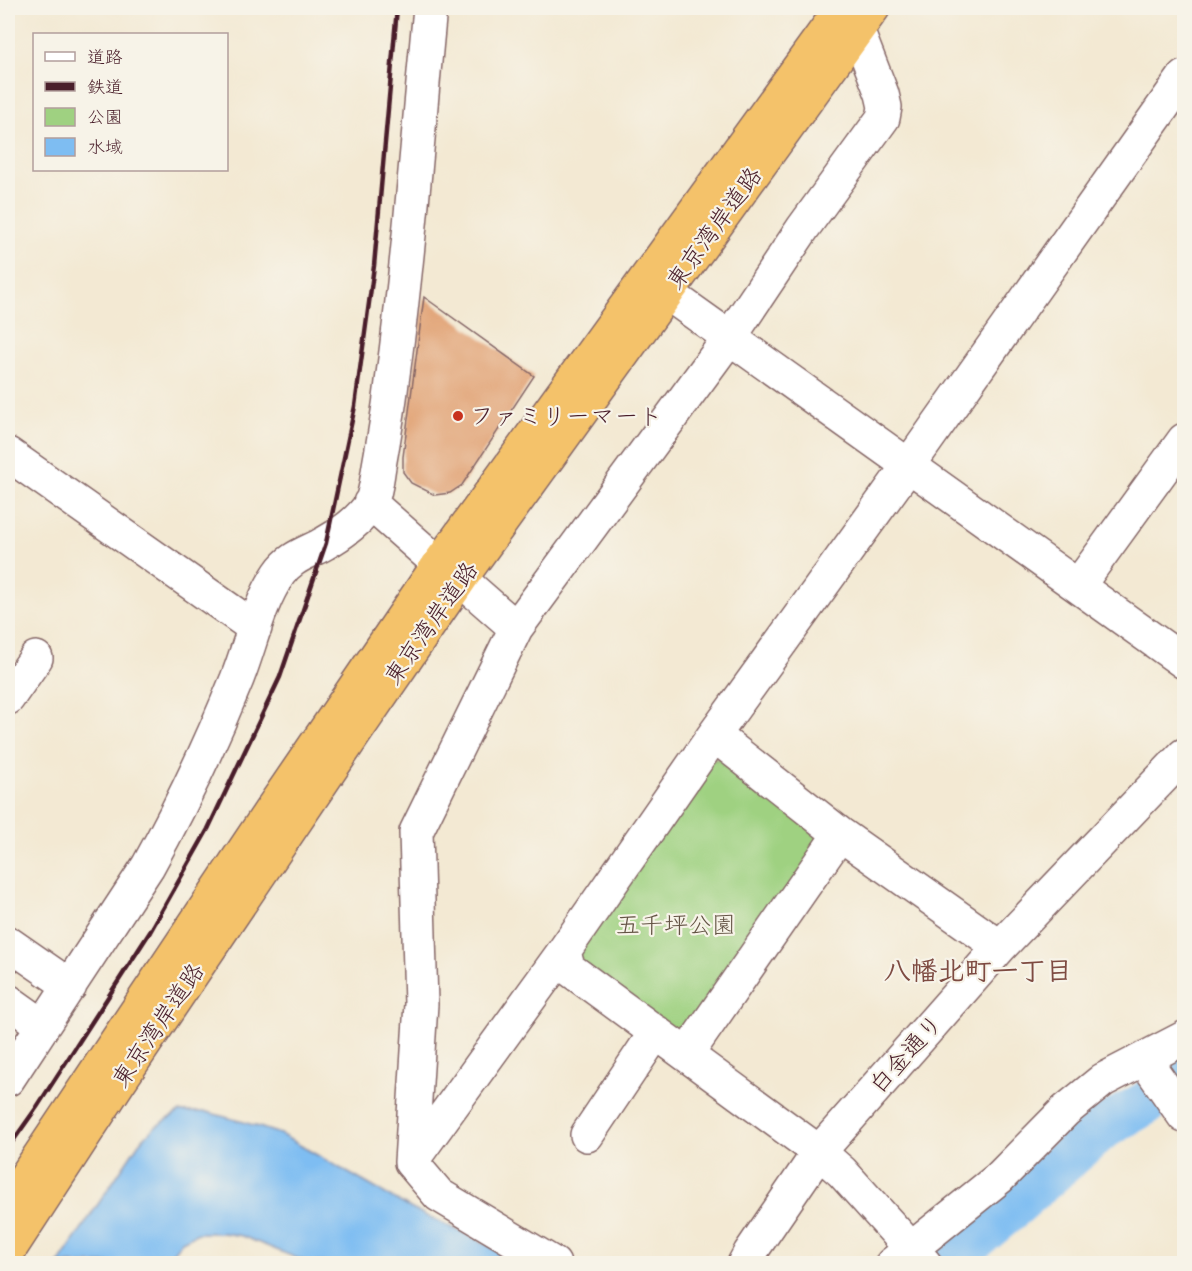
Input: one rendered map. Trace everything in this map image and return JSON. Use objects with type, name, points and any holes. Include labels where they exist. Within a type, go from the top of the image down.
[{"type":"highway","name":"東京湾岸道路","points":[[8,1252],[348,743],[450,572],[667,293],[857,15]]},
{"type":"highway","name":"東京湾岸道路","points":[[8,1203],[266,817],[450,572],[857,15]]},
{"type":"street","points":[[8,1079],[148,866],[183,802],[226,706],[272,586],[281,572],[303,552],[326,543],[351,525],[370,503],[382,451],[400,322],[430,8]]},
{"type":"street","points":[[554,1263],[439,1195],[411,1162],[421,1004],[416,832],[516,628],[730,337],[803,228],[883,118],[885,106],[882,94],[857,15]]},
{"type":"street","points":[[411,1162],[564,951],[714,735],[1185,77]]},
{"type":"street","points":[[667,293],[1185,662]]},
{"type":"street","points":[[1078,586],[1185,440]]},
{"type":"street","points":[[8,454],[255,628]]},
{"type":"street","points":[[370,503],[516,628]]},
{"type":"street","points":[[8,698],[36,658]]},
{"type":"street","points":[[714,735],[840,834],[1000,947]]},
{"type":"street","name":"白金通り","points":[[744,1263],[819,1152],[1000,947],[1185,755]]},
{"type":"street","points":[[687,1054],[840,834]]},
{"type":"street","points":[[8,942],[70,986]]},
{"type":"street","points":[[564,951],[568,968],[819,1152],[842,1172],[912,1259],[999,1178],[1065,1111],[1102,1080],[1185,1038]]},
{"type":"street","points":[[8,1001],[43,1026]]},
{"type":"street","points":[[587,1135],[656,1032]]},
{"type":"street","points":[[1144,1059],[1183,1115]]},
{"type":"green space","name":"五千坪公園","points":[[724,758],[816,827],[821,844],[690,1032],[675,1034],[578,964],[572,945],[704,761]]},
{"type":"water","points":[[179,1112],[207,1112],[280,1134],[412,1209],[524,1263],[309,1263],[242,1236],[198,1233],[182,1241],[164,1263],[58,1264],[139,1143],[155,1127]]},
{"type":"building","name":"ファミリーマート","points":[[424,297],[534,376],[462,485],[450,493],[435,495],[411,483],[403,472]]},
{"type":"waterway","points":[[945,1264],[1101,1129],[1148,1102],[1184,1073]]},
{"type":"railway","points":[[8,1148],[150,932],[208,829],[280,677],[326,543],[355,406],[374,266],[397,8]]},
{"type":"place","name":"ファミリーマート","points":[[458,416]]},
{"type":"district","name":"八幡北町一丁目","points":[[978,971]]}]
